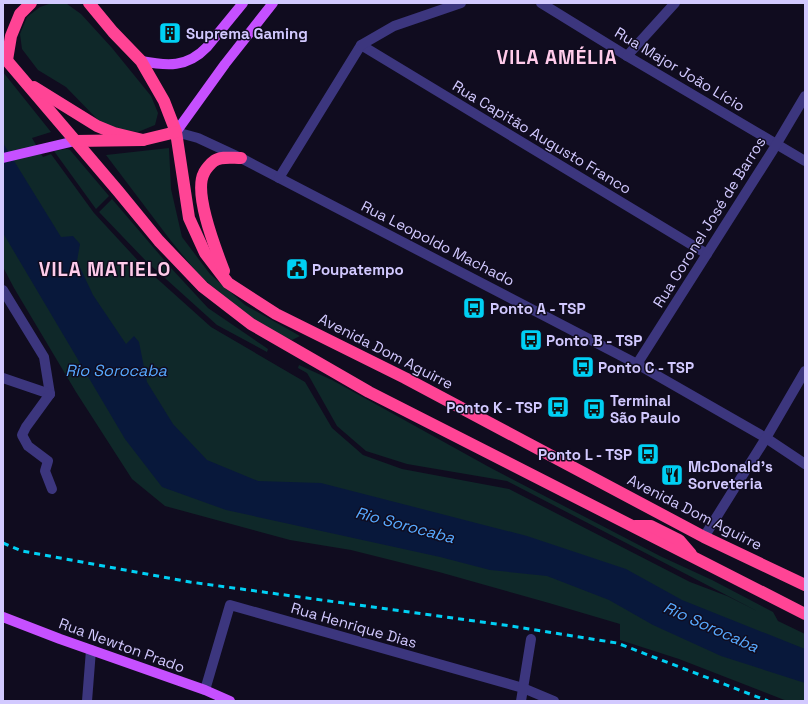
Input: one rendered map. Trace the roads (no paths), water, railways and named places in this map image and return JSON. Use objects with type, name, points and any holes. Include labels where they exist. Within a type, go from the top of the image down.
[{"type":"highway","points":[[31,3],[20,14],[11,36],[4,60],[26,82],[159,241],[203,287],[251,324],[369,392],[805,614]]},
{"type":"highway","points":[[81,3],[113,32]]},
{"type":"highway","points":[[89,3],[113,32]]},
{"type":"highway","name":"Avenida Dom Aguirre","points":[[113,32],[141,61],[164,101],[176,132],[189,218],[205,253],[228,283],[276,314],[405,378],[704,537],[805,585]]},
{"type":"highway","points":[[26,82],[97,126],[114,133],[143,140]]},
{"type":"highway","points":[[74,141],[143,140],[176,132]]},
{"type":"highway","points":[[228,283],[214,246],[204,209],[201,186],[203,173],[213,162],[223,158],[241,158]]},
{"type":"main road","points":[[141,61],[175,64],[191,60],[207,47],[243,3]]},
{"type":"main road","points":[[176,132],[225,64],[273,3]]},
{"type":"main road","points":[[3,158],[74,141]]},
{"type":"main road","name":"Rua Newton Prado","points":[[3,617],[205,690],[230,701]]},
{"type":"street","points":[[279,178],[361,45],[394,26],[461,3]]},
{"type":"street","name":"Rua Major João Lício","points":[[541,3],[627,56],[805,160]]},
{"type":"street","points":[[627,56],[675,3]]},
{"type":"street","name":"Rua Capitão Augusto Franco","points":[[361,45],[707,254]]},
{"type":"street","name":"Rua Coronel José de Barros","points":[[637,364],[805,96]]},
{"type":"street","name":"Rua Leopoldo Machado","points":[[176,132],[198,138],[241,158],[637,364],[766,438],[805,464]]},
{"type":"street","points":[[3,290],[44,357],[50,394],[26,427],[22,436],[28,446],[48,461],[45,471],[52,489]]},
{"type":"street","points":[[704,537],[766,438],[805,371]]},
{"type":"street","points":[[3,378],[50,394]]},
{"type":"street","name":"Rua Henrique Dias","points":[[205,690],[230,605],[523,688],[554,701]]},
{"type":"street","points":[[520,701],[531,639]]},
{"type":"street","points":[[87,701],[91,650]]},
{"type":"water","name":"Rio Sorocaba","points":[[3,143],[61,237],[73,236],[80,244],[77,261],[93,295],[126,344],[134,336],[139,342],[147,382],[173,424],[207,460],[258,481],[321,483],[527,536],[626,569],[682,600],[805,649],[805,683],[721,656],[653,625],[609,600],[547,576],[490,570],[440,557],[226,510],[162,487],[125,439],[3,233]]},
{"type":"railway","points":[[3,543],[22,551],[190,582],[504,625],[617,643],[768,701]]},
{"type":"place","name":"Suprema Gaming","points":[[170,33]]},
{"type":"place","name":"Poupatempo","points":[[297,269]]},
{"type":"place","name":"Ponto A - TSP","points":[[474,308]]},
{"type":"place","name":"Ponto B - TSP","points":[[531,340]]},
{"type":"place","name":"Ponto C - TSP","points":[[583,367]]},
{"type":"place","name":"Ponto K - TSP","points":[[558,407]]},
{"type":"place","name":"Terminal São Paulo","points":[[594,409]]},
{"type":"place","name":"Ponto L - TSP","points":[[648,454]]},
{"type":"place","name":"McDonald's Sorveteria","points":[[672,475]]},
{"type":"district","name":"VILA AMÉLIA","points":[[557,57]]},
{"type":"district","name":"VILA MATIELO","points":[[105,269]]}]
